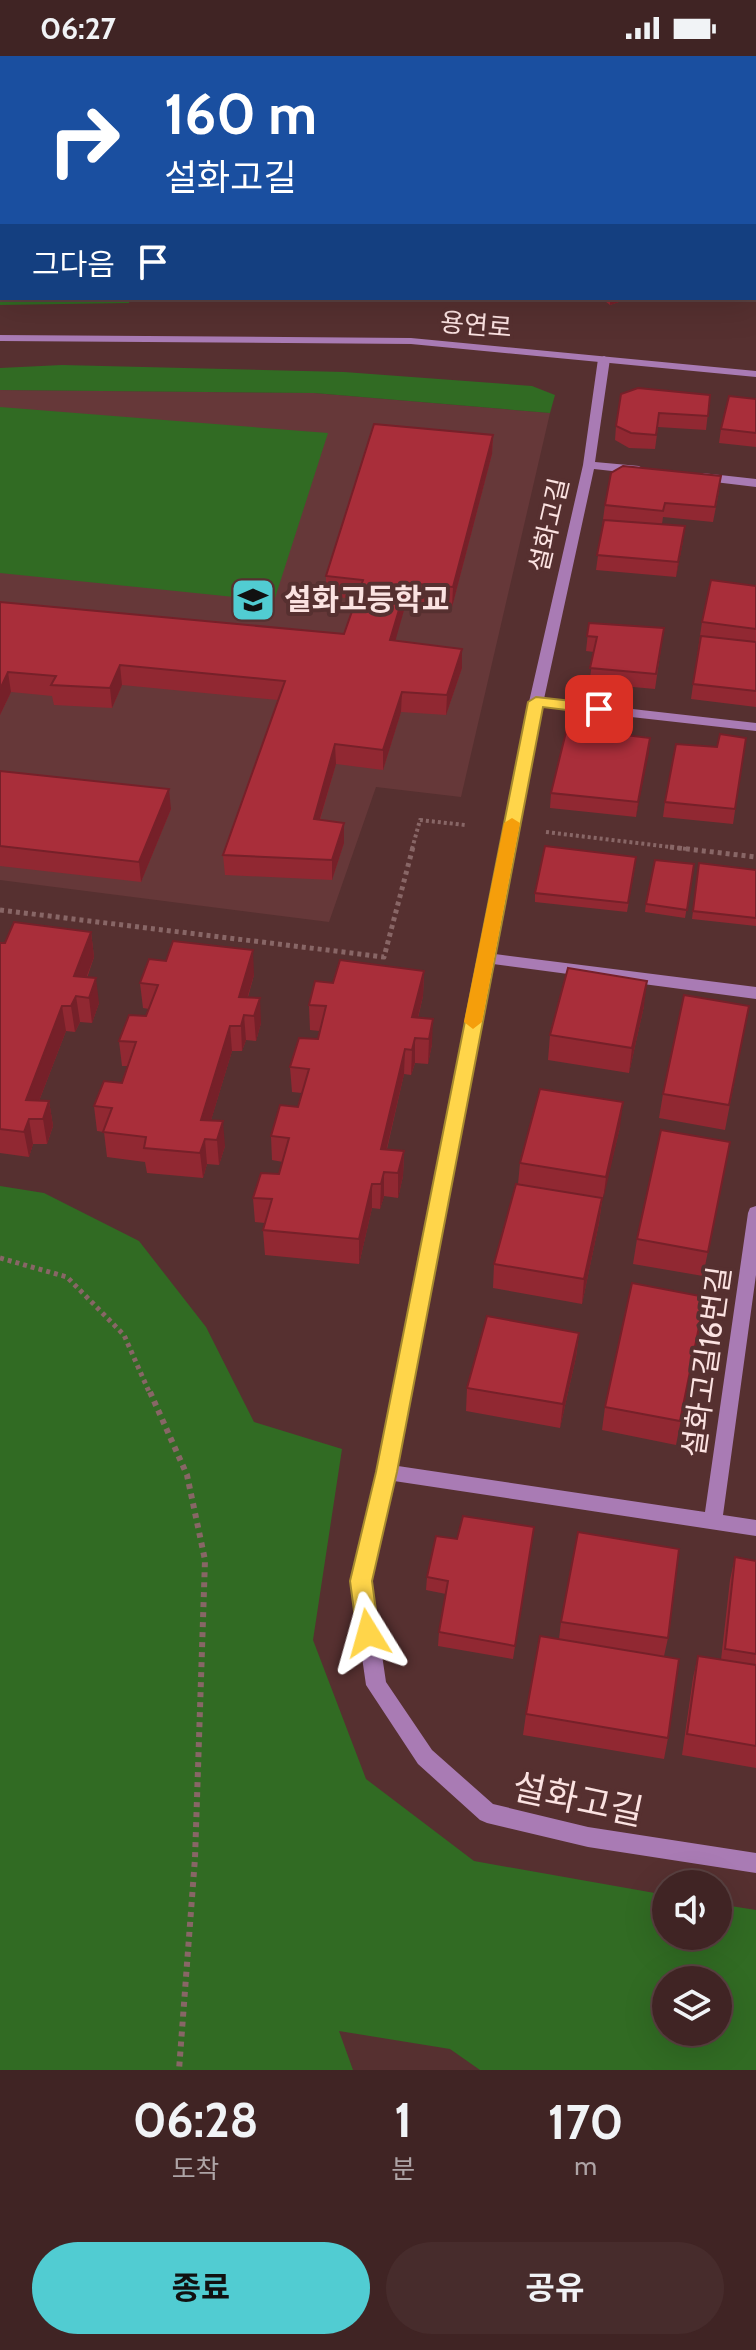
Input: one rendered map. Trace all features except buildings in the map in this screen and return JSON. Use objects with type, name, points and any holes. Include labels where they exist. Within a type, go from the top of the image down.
[{"type":"street","name":"용연로","points":[[0,338],[411,341],[756,374]]},
{"type":"street","name":"설화고길","points":[[604,359],[589,465],[536,702],[387,1472],[361,1581],[376,1685],[425,1757],[487,1813],[588,1837],[756,1863]]},
{"type":"street","points":[[589,465],[650,471]]},
{"type":"street","points":[[680,475],[756,483]]},
{"type":"street","points":[[536,702],[756,727]]},
{"type":"street","points":[[485,958],[756,993]]},
{"type":"street","name":"설화고길16번길","points":[[713,1520],[756,1213]]},
{"type":"street","points":[[387,1472],[756,1528]]},
{"type":"path","points":[[0,910],[384,957],[420,820],[465,825]]},
{"type":"path","points":[[538,831],[756,857]]},
{"type":"path","points":[[0,1258],[67,1277],[124,1335],[187,1475],[205,1560],[195,1858],[179,2070]]},
{"type":"shaded area","name":"설화고등학교","points":[[0,390],[314,393],[550,413],[461,797],[376,787],[329,922],[0,880]]},
{"type":"green space","points":[[0,300],[130,300],[129,303],[0,305]]},
{"type":"green space","points":[[62,365],[344,372],[532,386],[555,395],[550,413],[314,393],[0,390],[0,368]]},
{"type":"green space","points":[[0,407],[328,433],[274,601],[0,573]]},
{"type":"green space","points":[[0,1186],[44,1193],[139,1241],[206,1327],[254,1422],[342,1449],[313,1640],[366,1779],[474,1861],[652,1893],[652,1950],[732,1950],[732,1906],[756,1910],[756,2070],[480,2070],[450,2049],[339,2031],[353,2070],[0,2070]]},
{"type":"slow traffic","points":[[473,1022],[512,823]]},
{"type":"place","name":"설화고등학교","points":[[253,600]]},
{"type":"route","points":[[368,1633],[361,1581],[387,1472],[536,702],[599,709]]}]
